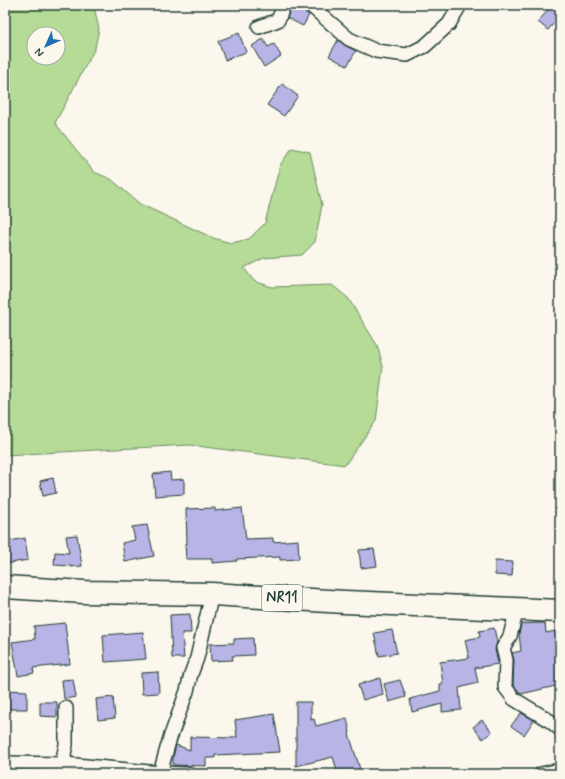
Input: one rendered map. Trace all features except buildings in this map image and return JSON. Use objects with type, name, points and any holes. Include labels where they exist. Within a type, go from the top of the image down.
[{"type":"highway","name":"NR11","points":[[5,587],[84,592],[212,594],[560,611]]},
{"type":"street","points":[[259,27],[278,20],[284,5]]},
{"type":"street","points":[[310,5],[349,39],[376,51],[407,55],[425,46],[449,24],[460,5]]},
{"type":"street","points":[[160,773],[170,738],[197,658],[212,594]]},
{"type":"street","points":[[517,609],[510,636],[503,648],[506,660],[505,687],[514,699],[550,721],[560,729]]},
{"type":"street","points":[[65,769],[64,754],[66,745],[66,708]]},
{"type":"street","points":[[5,763],[65,769],[188,774]]},
{"type":"street","points":[[541,774],[560,770]]},
{"type":"green space","points":[[5,5],[89,5],[95,11],[99,29],[95,48],[55,123],[94,172],[111,179],[140,204],[213,238],[231,243],[249,239],[265,223],[280,165],[292,148],[310,152],[322,205],[315,242],[302,255],[264,258],[244,268],[254,281],[272,287],[332,285],[348,298],[377,345],[383,366],[376,421],[345,465],[189,445],[5,455]]}]
